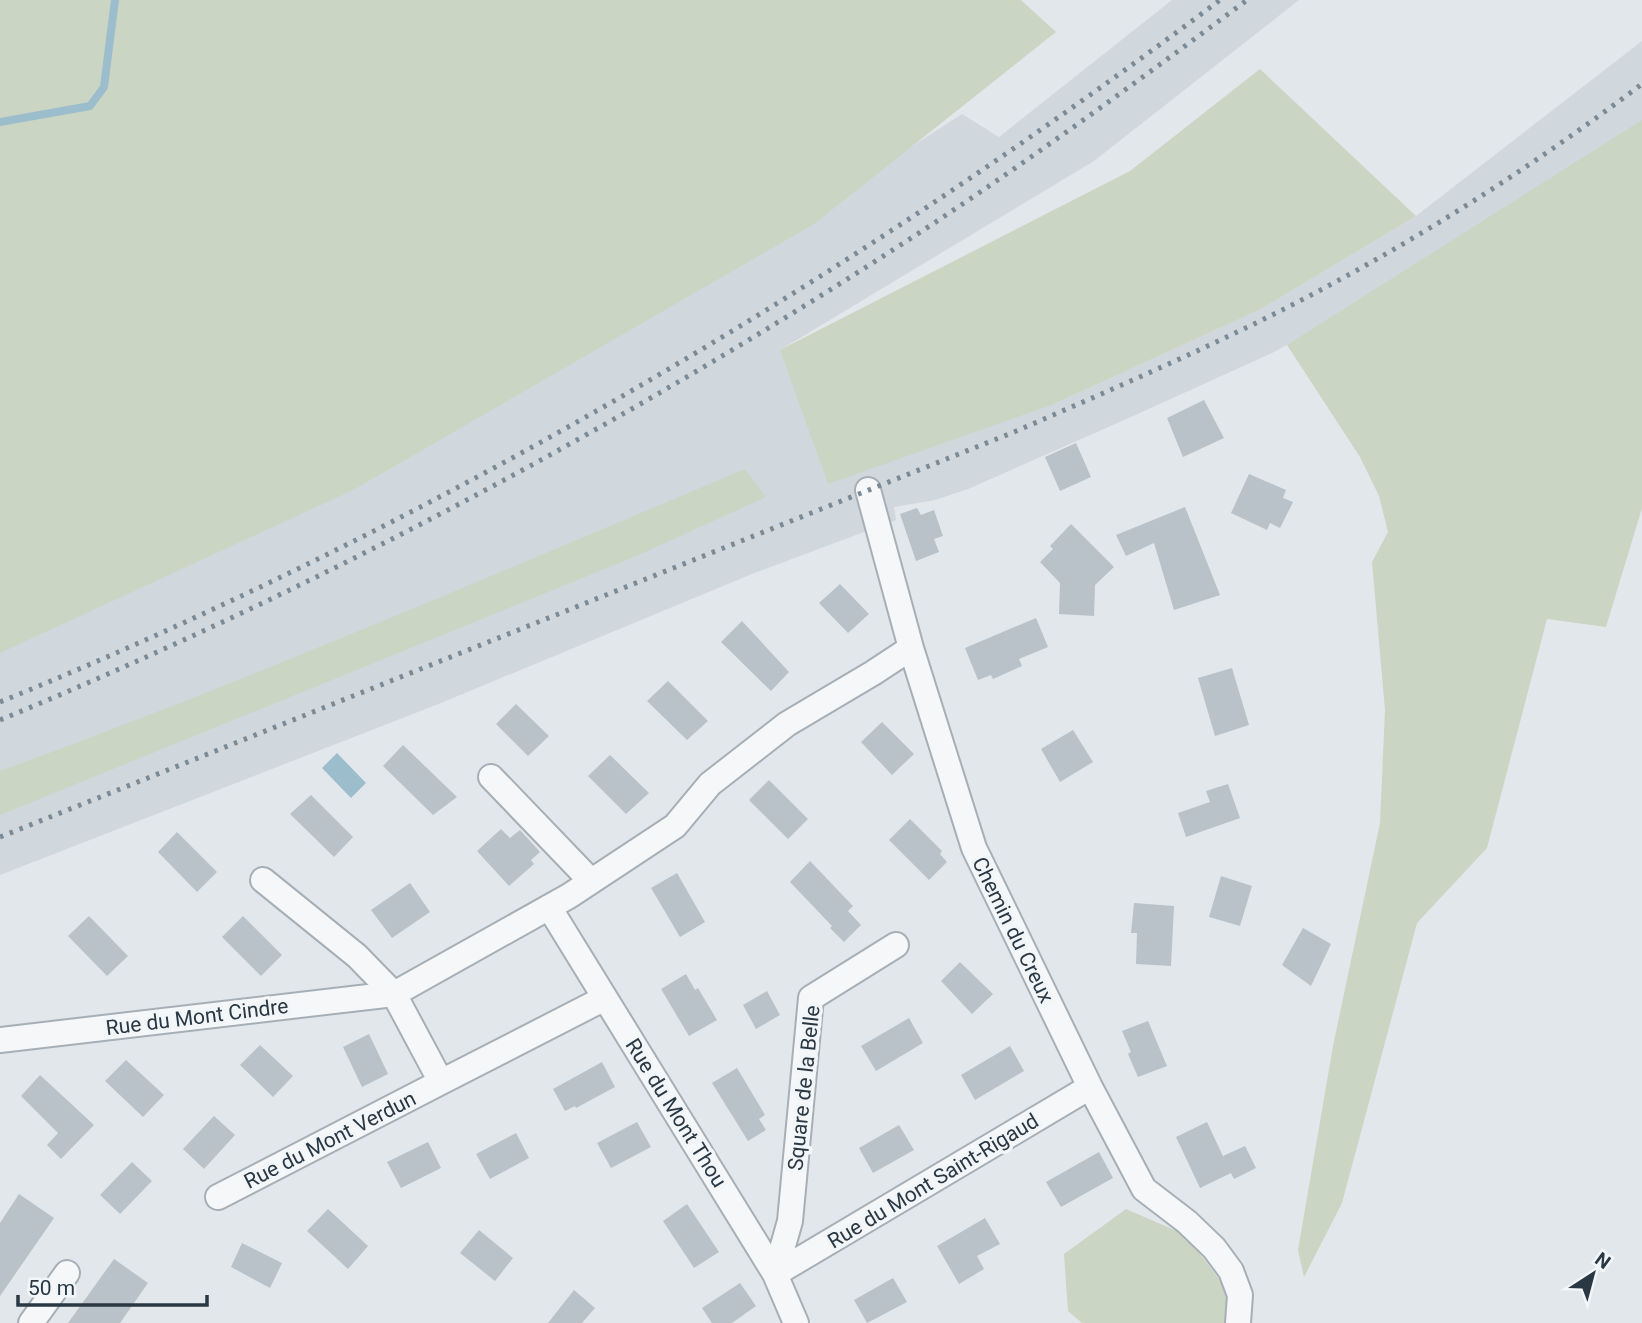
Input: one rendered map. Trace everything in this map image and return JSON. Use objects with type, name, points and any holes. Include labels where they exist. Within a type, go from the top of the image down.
[{"type":"street","name":"Chemin du Creux","points":[[868,491],[911,648],[974,848],[1090,1087],[1144,1189],[1187,1222],[1214,1248],[1231,1271],[1240,1295],[1238,1323]]},
{"type":"street","name":"Rue du Mont Cindre","points":[[0,1040],[394,994],[549,907],[675,826],[710,784],[787,724],[911,648]]},
{"type":"street","points":[[491,777],[591,881]]},
{"type":"street","points":[[263,880],[357,956],[394,994],[441,1082]]},
{"type":"street","name":"Rue du Mont Thou","points":[[549,907],[775,1274],[796,1323]]},
{"type":"street","name":"Square de la Belle","points":[[775,1274],[790,1221],[811,998],[896,945]]},
{"type":"street","name":"Rue du Mont Verdun","points":[[218,1197],[605,998]]},
{"type":"street","name":"Rue du Mont Saint-Rigaud","points":[[775,1274],[1090,1087]]},
{"type":"street","points":[[31,1323],[67,1273]]},
{"type":"shaded area","points":[[1172,0],[1299,0],[1094,161],[780,350],[1054,404],[1259,310],[1416,216],[1642,41],[1642,144],[1426,270],[1272,353],[1131,417],[968,489],[935,500],[894,507],[896,520],[752,574],[436,705],[0,875],[0,615],[663,307],[962,114],[999,137]]},
{"type":"green space","points":[[0,0],[1021,0],[1056,32],[814,224],[353,490],[0,653]]},
{"type":"green space","points":[[1260,69],[1416,216],[1259,310],[1054,404],[828,484],[780,350],[1130,171]]},
{"type":"green space","points":[[1642,120],[1642,508],[1606,627],[1547,619],[1487,848],[1417,923],[1342,1203],[1304,1277],[1298,1250],[1333,1046],[1380,823],[1385,710],[1372,562],[1388,532],[1379,496],[1360,457],[1287,345]]},
{"type":"green space","points":[[745,469],[766,497],[634,557],[0,815],[0,771],[281,662]]},
{"type":"green space","points":[[1126,1209],[1186,1235],[1228,1291],[1227,1323],[1082,1323],[1068,1311],[1064,1254]]},
{"type":"water","points":[[337,753],[366,783],[351,798],[322,768]]},
{"type":"building","points":[[1204,400],[1224,438],[1183,457],[1167,418]]},
{"type":"building","points":[[1076,443],[1091,477],[1060,491],[1045,457]]},
{"type":"building","points":[[1249,474],[1286,490],[1283,498],[1293,502],[1280,528],[1270,523],[1267,530],[1231,513]]},
{"type":"building","points":[[1185,507],[1220,595],[1174,610],[1154,543],[1126,556],[1116,535]]},
{"type":"building","points":[[917,508],[921,515],[934,510],[943,536],[934,539],[939,552],[916,561],[900,514]]},
{"type":"building","points":[[1071,524],[1114,567],[1095,585],[1094,616],[1059,614],[1060,583],[1040,562],[1053,549],[1050,546]]},
{"type":"building","points":[[840,584],[869,614],[848,633],[819,603]]},
{"type":"building","points":[[1036,618],[1048,647],[1019,659],[1022,666],[993,679],[991,675],[978,680],[965,648]]},
{"type":"building","points":[[742,621],[789,672],[771,691],[721,642]]},
{"type":"building","points":[[1232,668],[1249,725],[1215,736],[1198,678]]},
{"type":"building","points":[[668,681],[708,721],[687,740],[647,701]]},
{"type":"building","points":[[516,704],[549,736],[528,756],[496,724]]},
{"type":"building","points":[[882,722],[914,754],[892,775],[861,742]]},
{"type":"building","points":[[1073,730],[1093,762],[1060,782],[1041,749]]},
{"type":"building","points":[[403,745],[457,797],[433,815],[383,766]]},
{"type":"building","points":[[610,755],[649,793],[626,814],[588,776]]},
{"type":"building","points":[[769,780],[808,819],[788,839],[749,800]]},
{"type":"building","points":[[1228,784],[1240,818],[1186,837],[1178,813],[1210,802],[1206,791]]},
{"type":"building","points":[[311,795],[353,837],[334,857],[290,814]]},
{"type":"building","points":[[910,819],[942,851],[940,854],[947,862],[929,880],[889,840]]},
{"type":"building","points":[[501,829],[510,838],[520,830],[540,852],[531,860],[534,864],[509,886],[477,851]]},
{"type":"building","points":[[177,832],[217,872],[197,892],[158,852]]},
{"type":"building","points":[[810,861],[853,906],[848,911],[861,925],[844,942],[790,882]]},
{"type":"building","points":[[677,873],[705,922],[680,937],[651,888]]},
{"type":"building","points":[[1221,876],[1252,886],[1240,926],[1209,917]]},
{"type":"building","points":[[410,883],[430,912],[392,938],[371,910]]},
{"type":"building","points":[[1134,903],[1174,906],[1171,966],[1136,964],[1137,933],[1131,933]]},
{"type":"building","points":[[89,916],[128,956],[107,976],[68,936]]},
{"type":"building","points":[[243,916],[282,955],[261,976],[222,937]]},
{"type":"building","points":[[1303,928],[1331,944],[1311,986],[1282,965]]},
{"type":"building","points":[[960,962],[993,994],[972,1014],[941,981]]},
{"type":"building","points":[[686,974],[695,990],[698,988],[717,1020],[689,1036],[661,989]]},
{"type":"building","points":[[767,991],[780,1015],[756,1029],[743,1005]]},
{"type":"building","points":[[909,1018],[923,1043],[876,1071],[861,1046]]},
{"type":"building","points":[[1148,1021],[1167,1066],[1138,1077],[1122,1031]]},
{"type":"building","points":[[369,1034],[388,1074],[362,1087],[343,1047]]},
{"type":"building","points":[[260,1045],[293,1076],[273,1097],[240,1065]]},
{"type":"building","points":[[1010,1046],[1024,1071],[975,1100],[961,1075]]},
{"type":"building","points":[[126,1060],[164,1095],[143,1117],[105,1081]]},
{"type":"building","points":[[602,1062],[615,1087],[565,1111],[553,1089]]},
{"type":"building","points":[[737,1068],[765,1115],[759,1119],[766,1130],[748,1141],[712,1083]]},
{"type":"building","points":[[40,1075],[94,1125],[61,1159],[47,1145],[58,1133],[21,1096]]},
{"type":"building","points":[[214,1116],[235,1135],[204,1169],[183,1149]]},
{"type":"building","points":[[637,1122],[651,1147],[611,1168],[597,1143]]},
{"type":"building","points":[[1207,1122],[1229,1169],[1223,1156],[1245,1146],[1256,1168],[1234,1179],[1231,1173],[1200,1188],[1176,1137]]},
{"type":"building","points":[[899,1125],[914,1150],[873,1173],[859,1148]]},
{"type":"building","points":[[516,1133],[529,1158],[490,1179],[476,1154]]},
{"type":"building","points":[[428,1142],[441,1168],[401,1188],[387,1162]]},
{"type":"building","points":[[1099,1152],[1113,1178],[1061,1207],[1046,1182]]},
{"type":"building","points":[[132,1162],[152,1181],[120,1214],[100,1195]]},
{"type":"building","points":[[19,1194],[54,1218],[0,1296],[0,1223]]},
{"type":"building","points":[[687,1204],[719,1252],[694,1268],[663,1221]]},
{"type":"building","points":[[328,1209],[368,1246],[348,1269],[307,1231]]},
{"type":"building","points":[[985,1218],[1000,1244],[977,1256],[984,1269],[959,1284],[937,1246]]},
{"type":"building","points":[[479,1230],[513,1258],[495,1281],[460,1253]]},
{"type":"building","points":[[242,1243],[282,1263],[270,1288],[231,1267]]},
{"type":"building","points":[[114,1259],[148,1283],[120,1323],[68,1323]]},
{"type":"building","points":[[893,1278],[907,1302],[867,1323],[854,1300]]},
{"type":"building","points":[[740,1283],[756,1306],[732,1323],[712,1323],[702,1308]]},
{"type":"building","points":[[574,1290],[595,1308],[582,1323],[548,1323]]},
{"type":"waterway","points":[[0,122],[90,106],[104,87],[115,0]]},
{"type":"railway","points":[[0,702],[162,633],[321,557],[478,476],[632,390],[783,299],[932,204],[1077,104],[1220,0]]},
{"type":"railway","points":[[0,720],[120,669],[357,557],[473,497],[700,369],[922,231],[1086,118],[1247,0]]},
{"type":"railway","points":[[0,837],[1014,432],[1169,364],[1310,296],[1457,212],[1551,150],[1642,84]]}]
